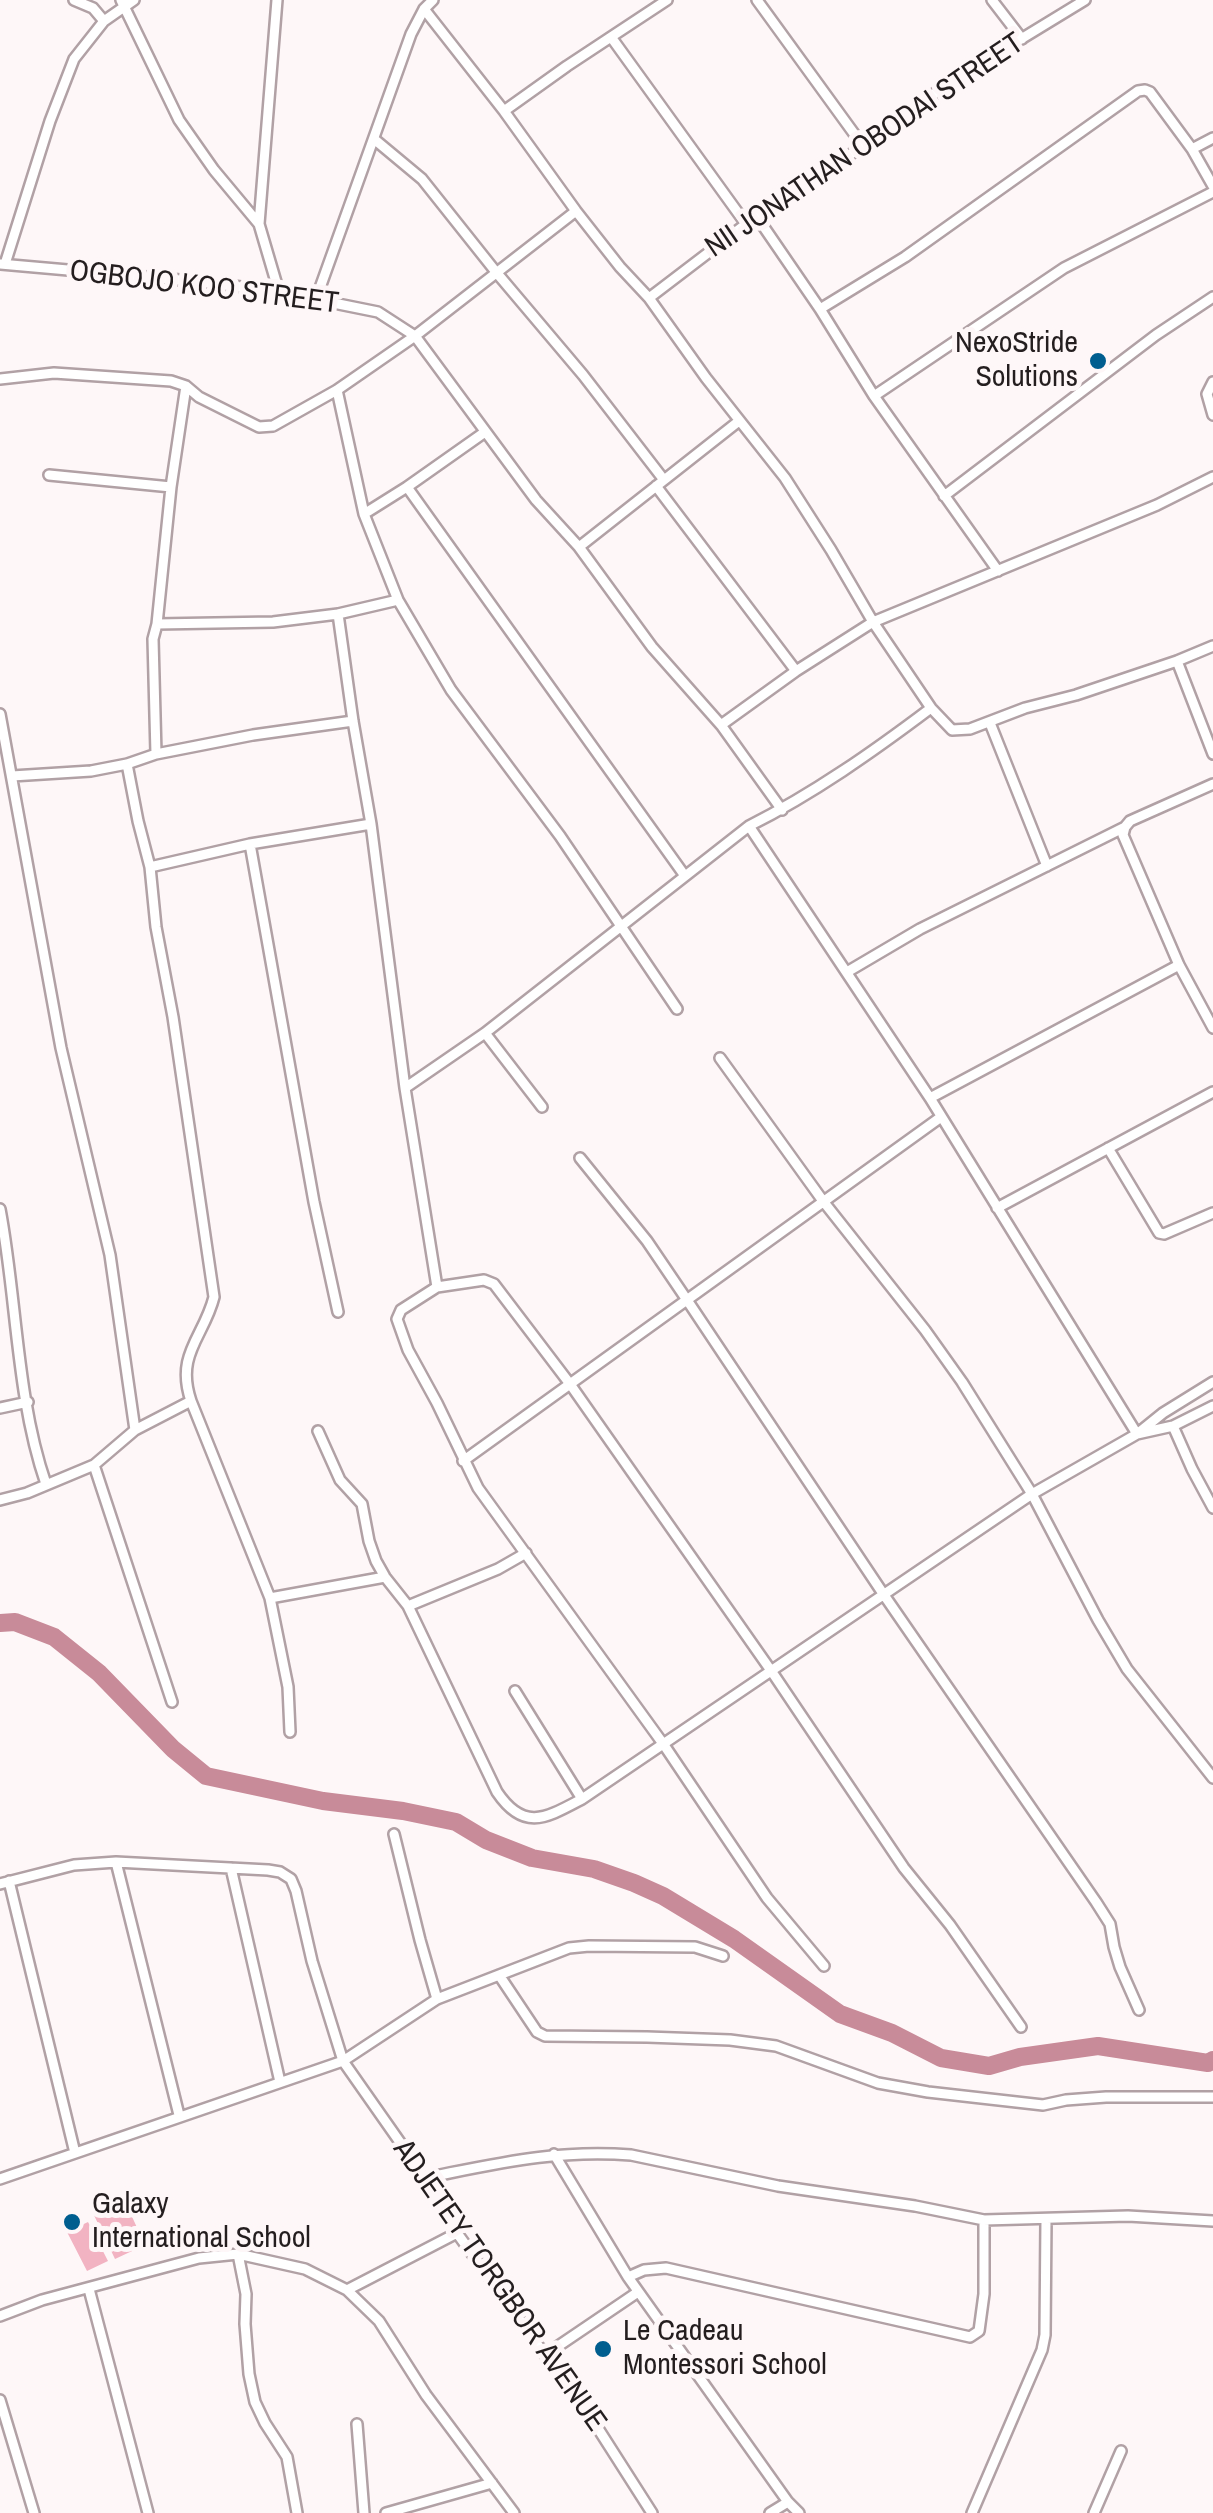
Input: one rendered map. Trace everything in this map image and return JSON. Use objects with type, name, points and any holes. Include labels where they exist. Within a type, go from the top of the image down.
[{"type":"street","points":[[74,0],[93,8],[104,21]]},
{"type":"street","points":[[277,0],[259,224],[278,292]]},
{"type":"street","points":[[316,299],[411,34],[433,0]]},
{"type":"street","points":[[504,112],[667,0]]},
{"type":"street","points":[[757,0],[863,146]]},
{"type":"street","points":[[992,0],[1022,39]]},
{"type":"street","name":"NII JONATHAN OBODAI STREET","points":[[649,298],[746,224],[949,83],[1085,0]]},
{"type":"street","points":[[2,264],[74,59],[104,21],[126,2],[179,120],[259,224]]},
{"type":"street","points":[[424,9],[785,478],[873,622],[931,708],[952,730],[970,729],[1025,708],[1076,695],[1213,646]]},
{"type":"street","points":[[611,37],[746,224]]},
{"type":"street","points":[[820,309],[904,256],[1138,91],[1150,92],[1192,150],[1213,189],[1064,268],[874,396]]},
{"type":"street","points":[[1192,150],[1213,138]]},
{"type":"street","points":[[374,139],[422,178],[583,375],[796,670]]},
{"type":"street","points":[[0,379],[54,373],[171,380],[259,427],[273,426],[337,390],[416,336],[576,210]]},
{"type":"street","points":[[757,217],[874,396],[998,570]]},
{"type":"street","name":"OGBOJO KOO STREET","points":[[2,264],[278,292],[378,312],[416,336]]},
{"type":"street","points":[[944,496],[1156,335],[1213,297]]},
{"type":"street","points":[[416,336],[536,500],[579,548],[652,647],[721,725],[782,810]]},
{"type":"street","points":[[1213,382],[1207,394],[1213,414]]},
{"type":"street","points":[[156,754],[152,650],[186,386]]},
{"type":"street","points":[[337,390],[364,514],[398,600],[451,690],[560,836],[677,1009]]},
{"type":"street","points":[[579,548],[739,420]]},
{"type":"street","points":[[364,514],[485,432]]},
{"type":"street","points":[[49,475],[172,487]]},
{"type":"street","points":[[721,725],[796,670],[873,622],[1157,505],[1213,477]]},
{"type":"street","points":[[407,487],[685,876]]},
{"type":"street","points":[[157,624],[273,622],[338,614],[398,600]]},
{"type":"street","points":[[338,614],[436,1286]]},
{"type":"street","points":[[1177,661],[1213,754]]},
{"type":"street","points":[[405,1088],[485,1032],[750,826],[782,810],[931,708]]},
{"type":"street","points":[[0,714],[61,1048],[110,1255],[135,1430]]},
{"type":"street","points":[[12,776],[91,772],[156,754],[353,720]]},
{"type":"street","points":[[990,722],[1046,866]]},
{"type":"street","points":[[127,764],[150,867],[214,1296],[211,1310],[195,1337],[186,1387],[270,1598],[288,1688],[290,1732]]},
{"type":"street","points":[[1213,784],[1130,821],[1123,835],[1178,965],[1213,1028]]},
{"type":"street","points":[[150,867],[250,844],[371,824]]},
{"type":"street","points":[[750,826],[930,1098],[1137,1434]]},
{"type":"street","points":[[847,972],[920,929],[1125,828]]},
{"type":"street","points":[[250,844],[314,1202],[338,1312]]},
{"type":"street","points":[[930,1098],[1178,965]]},
{"type":"street","points":[[485,1032],[542,1106]]},
{"type":"street","points":[[720,1058],[823,1201],[948,1362],[1032,1494],[1127,1668],[1213,1777]]},
{"type":"street","points":[[998,1208],[1213,1092]]},
{"type":"street","points":[[463,1460],[941,1117]]},
{"type":"street","points":[[1108,1148],[1159,1233],[1213,1213]]},
{"type":"street","points":[[580,1158],[687,1300],[884,1596],[1110,1924],[1117,1957],[1139,2010]]},
{"type":"street","points":[[0,1208],[28,1402],[46,1484]]},
{"type":"street","points":[[824,1966],[767,1898],[664,1745],[488,1504],[415,1365],[398,1320],[402,1310],[436,1286],[491,1282],[570,1384],[904,1868],[950,1925],[1021,2026]]},
{"type":"street","points":[[0,1309],[13,1306]]},
{"type":"street","points":[[318,1431],[340,1480],[362,1504],[373,1552],[385,1578],[408,1606],[484,1768],[507,1808],[519,1816],[536,1818],[547,1817],[582,1799],[1032,1494],[1137,1434],[1163,1412],[1213,1382]]},
{"type":"street","points":[[0,1500],[94,1465],[135,1430],[191,1401]]},
{"type":"street","points":[[0,1408],[28,1402]]},
{"type":"street","points":[[1137,1434],[1173,1426],[1213,1406]]},
{"type":"street","points":[[1173,1426],[1213,1508]]},
{"type":"street","points":[[94,1465],[172,1702]]},
{"type":"street","points":[[408,1606],[486,1575],[526,1553]]},
{"type":"street","points":[[270,1598],[385,1578]]},
{"type":"street","points":[[515,1691],[582,1799]]},
{"type":"street","points":[[394,1834],[437,1999]]},
{"type":"street","points":[[116,1862],[180,2115]]},
{"type":"street","points":[[75,2153],[4,1883],[74,1865],[116,1862],[231,1868],[280,2082]]},
{"type":"street","name":"ADJETEY TORGBOR AVENUE","points":[[231,1868],[280,1872],[291,1879],[342,2061],[458,2233],[599,2430],[652,2513]]},
{"type":"street","points":[[0,2179],[342,2061],[437,1999],[569,1948],[696,1947],[723,1956]]},
{"type":"street","points":[[498,1974],[537,2032],[545,2036],[730,2040],[776,2046],[878,2082],[928,2092],[1043,2105],[1106,2097],[1213,2097]]},
{"type":"street","points":[[424,2178],[554,2154],[607,2153],[984,2220],[1128,2216],[1213,2221]]},
{"type":"street","points":[[554,2154],[638,2292],[788,2502],[800,2513]]},
{"type":"street","points":[[972,2513],[1042,2350],[1046,2218]]},
{"type":"street","points":[[628,2277],[644,2270],[666,2268],[970,2336],[978,2330],[982,2308],[984,2220]]},
{"type":"street","points":[[347,2290],[458,2233]]},
{"type":"street","points":[[238,2254],[246,2294],[249,2374],[265,2423],[288,2457],[297,2513]]},
{"type":"street","points":[[0,2316],[42,2300],[199,2258],[238,2254],[304,2269],[347,2290],[379,2321],[426,2395],[514,2513]]},
{"type":"street","points":[[88,2289],[148,2513]]},
{"type":"street","points":[[545,2354],[638,2292]]},
{"type":"street","points":[[0,2400],[34,2513]]},
{"type":"street","points":[[357,2424],[364,2513]]},
{"type":"street","points":[[1094,2513],[1122,2451]]},
{"type":"street","points":[[386,2513],[492,2483]]},
{"type":"street","points":[[770,2513],[788,2502]]},
{"type":"shaded area","points":[[123,2197],[145,2245],[115,2259],[92,2211]]},
{"type":"shaded area","points":[[88,2222],[108,2261],[87,2271],[67,2232]]},
{"type":"waterway","points":[[0,1623],[15,1622],[54,1637],[99,1673],[173,1749],[206,1776],[323,1801],[456,1822],[486,1840],[532,1858],[594,1869],[634,1883],[734,1939],[840,2014],[892,2033],[941,2058],[989,2066],[1020,2057],[1098,2046],[1208,2063],[1213,2060]]},
{"type":"place","name":"NexoStride Solutions","points":[[1098,361]]},
{"type":"place","name":"Galaxy International School","points":[[72,2222]]},
{"type":"place","name":"Le Cadeau Montessori School","points":[[603,2349]]}]
